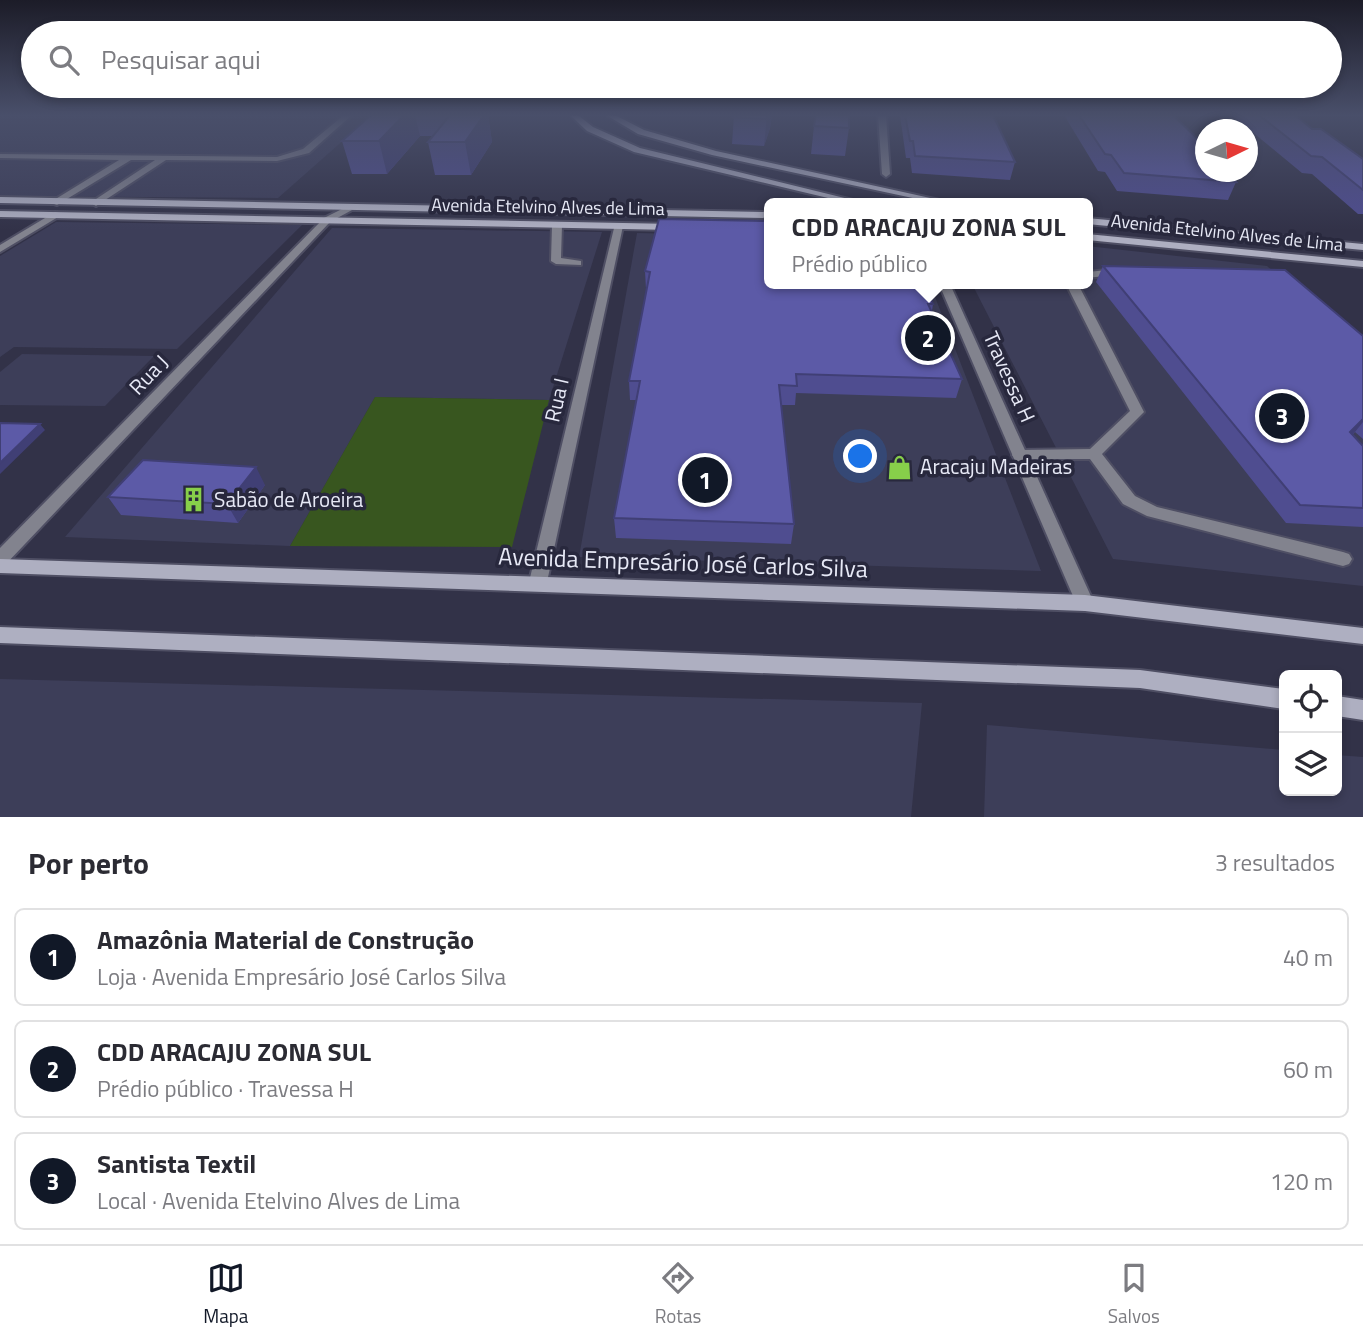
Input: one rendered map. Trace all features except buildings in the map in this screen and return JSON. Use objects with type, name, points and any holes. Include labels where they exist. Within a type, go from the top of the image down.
[{"type":"main road","points":[[650,153],[839,198]]},
{"type":"main road","points":[[716,153],[925,198]]},
{"type":"main road","name":"Avenida Etelvino Alves de Lima","points":[[0,201],[346,210],[764,215]]},
{"type":"main road","name":"Avenida Etelvino Alves de Lima","points":[[0,214],[686,227]]},
{"type":"main road","name":"Avenida Etelvino Alves de Lima","points":[[1093,222],[1363,247]]},
{"type":"main road","name":"Avenida Etelvino Alves de Lima","points":[[1093,238],[1363,264]]},
{"type":"main road","name":"Avenida Empresário José Carlos Silva","points":[[0,566],[388,581],[538,582],[1085,603],[1363,636]]},
{"type":"main road","points":[[0,635],[1140,679],[1279,698]]},
{"type":"main road","points":[[1342,707],[1363,710]]},
{"type":"street","points":[[0,156],[244,160],[302,153]]},
{"type":"street","points":[[885,153],[886,174]]},
{"type":"street","points":[[57,202],[129,158]]},
{"type":"street","points":[[96,203],[164,158]]},
{"type":"street","name":"Avenida Etelvino Alves de Lima","points":[[327,220],[346,210]]},
{"type":"street","points":[[0,249],[58,214]]},
{"type":"street","name":"Rua J","points":[[0,559],[327,220]]},
{"type":"street","points":[[557,225],[556,261],[577,263]]},
{"type":"street","name":"Rua I","points":[[538,582],[618,226]]},
{"type":"street","points":[[1093,275],[1128,272]]},
{"type":"street","name":"Travessa H","points":[[946,289],[1085,603]]},
{"type":"street","points":[[1020,455],[1094,454],[1137,412],[1075,289]]},
{"type":"street","points":[[1094,454],[1129,500],[1153,512],[1343,559]]},
{"type":"shaded area","points":[[0,153],[329,153],[278,198],[0,196]]},
{"type":"shaded area","points":[[56,222],[302,225],[177,349],[14,347],[0,357],[0,256]]},
{"type":"shaded area","points":[[332,228],[602,232],[549,400],[375,397],[290,546],[65,537]]},
{"type":"shaded area","points":[[637,233],[764,236],[764,289],[932,289],[1041,571],[579,557]]},
{"type":"shaded area","points":[[1093,247],[1267,266],[1363,354],[1363,586],[1113,559],[975,289],[1093,289]]},
{"type":"shaded area","points":[[22,354],[154,356],[105,406],[0,405],[0,372]]},
{"type":"shaded area","points":[[0,679],[922,703],[911,817],[0,817]]},
{"type":"shaded area","points":[[987,725],[1279,750],[1279,796],[1342,796],[1342,755],[1363,757],[1363,817],[984,817]]},
{"type":"green space","points":[[375,397],[549,400],[512,547],[290,546]]},
{"type":"place","name":"CDD ARACAJU ZONA SUL","points":[[928,338]]},
{"type":"place","name":"Santista Textil","points":[[1282,416]]},
{"type":"place","name":"Aracaju Madeiras","points":[[900,467]]},
{"type":"place","name":"Amazônia Material de Construção","points":[[705,480]]},
{"type":"place","name":"Sabão de Aroeira","points":[[194,500]]}]
